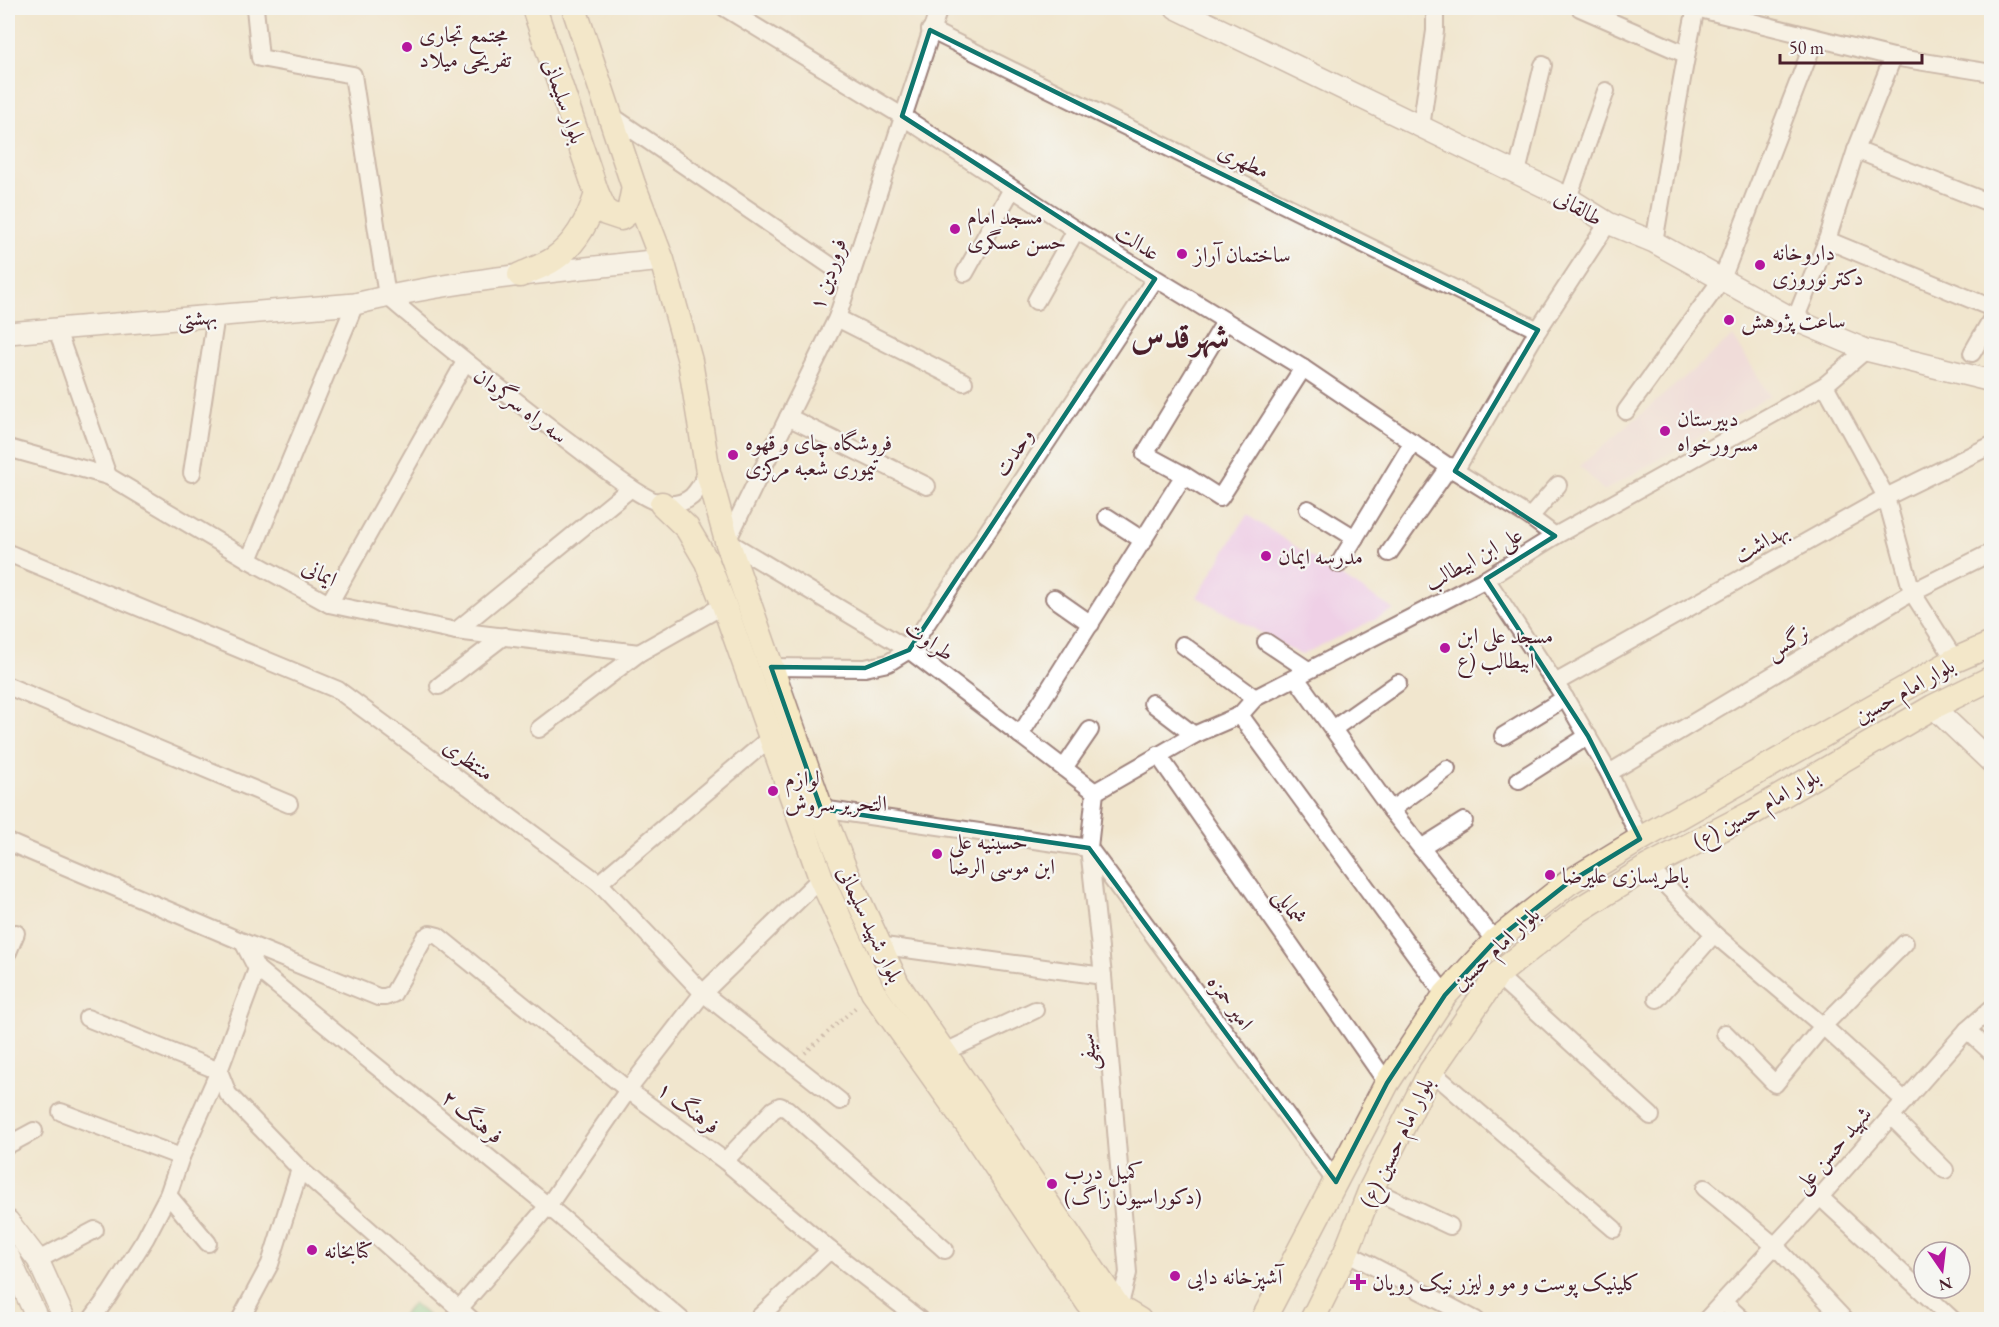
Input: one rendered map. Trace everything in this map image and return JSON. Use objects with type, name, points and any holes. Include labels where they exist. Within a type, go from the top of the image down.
[{"type":"main road","name":"بلوار سلیمانی","points":[[534,8],[597,194]]},
{"type":"main road","name":"بلوار سلیمانی","points":[[574,8],[634,186]]},
{"type":"main road","points":[[597,194],[606,213],[621,218],[629,213],[634,186]]},
{"type":"main road","points":[[634,186],[662,260],[690,361],[708,472]]},
{"type":"main road","points":[[520,275],[554,260],[573,241],[591,214],[597,194]]},
{"type":"main road","name":"بلوار شهید سلیمانی","points":[[708,472],[727,541],[821,809],[877,945],[897,984],[1120,1316]]},
{"type":"main road","name":"بلوار شهید سلیمانی","points":[[662,504],[687,528],[707,562],[821,878],[873,992],[978,1140],[1097,1316],[1120,1316]]},
{"type":"main road","name":"بلوار امام حسین","points":[[1263,1320],[1387,1083],[1445,995],[1496,941],[1568,883],[1640,839],[1955,660],[1992,644]]},
{"type":"main road","name":"بلوار امام حسین (ع)","points":[[1312,1320],[1346,1252],[1371,1189],[1431,1071],[1497,975],[1579,910],[1648,867],[1752,813],[1933,707],[1992,678]]},
{"type":"street","points":[[255,8],[260,58],[353,75],[387,296],[520,275],[662,260]]},
{"type":"street","name":"عدالت","points":[[725,8],[902,116],[1076,230],[1303,368],[1530,517],[1555,536]]},
{"type":"street","name":"فروردین ۱","points":[[727,541],[837,318],[939,8]]},
{"type":"street","name":"طالقانی","points":[[1176,8],[1568,198],[1608,223],[1654,242],[1795,320],[1866,350],[1992,381]]},
{"type":"street","points":[[1421,127],[1435,31],[1435,8]]},
{"type":"street","points":[[1580,8],[1685,54]]},
{"type":"street","points":[[1654,242],[1674,132],[1685,54],[1696,8],[1893,57],[1992,73]]},
{"type":"street","name":"مطهری","points":[[930,30],[1538,330]]},
{"type":"street","points":[[1626,411],[1722,279],[1815,39]]},
{"type":"street","points":[[1795,320],[1827,240],[1856,150],[1893,57]]},
{"type":"street","points":[[1517,173],[1543,65]]},
{"type":"street","points":[[1568,198],[1606,91]]},
{"type":"street","points":[[612,116],[850,279]]},
{"type":"street","points":[[1856,150],[1992,204]]},
{"type":"street","points":[[965,273],[1012,189]]},
{"type":"street","points":[[1389,553],[1453,468],[1538,330],[1608,223]]},
{"type":"street","points":[[1036,301],[1076,230]]},
{"type":"street","points":[[1827,240],[1992,308]]},
{"type":"street","name":"وحدت","points":[[909,650],[1155,279]]},
{"type":"street","name":"بهشتی","points":[[8,333],[355,304],[387,296]]},
{"type":"street","name":"سه راه سرگردان","points":[[387,296],[465,362],[630,488],[662,504]]},
{"type":"street","points":[[249,560],[355,304]]},
{"type":"street","points":[[192,473],[216,315]]},
{"type":"street","points":[[837,318],[964,382]]},
{"type":"street","points":[[1972,353],[1992,318]]},
{"type":"street","points":[[1225,322],[1145,454],[1220,498],[1303,368]]},
{"type":"street","points":[[57,330],[108,476]]},
{"type":"street","name":"علی ابن ابیطالب","points":[[1095,792],[1194,735],[1240,715],[1255,698],[1486,579],[1555,536],[1825,385],[1866,350]]},
{"type":"street","points":[[329,604],[465,362]]},
{"type":"street","points":[[1825,385],[1886,497],[1912,592],[1955,660]]},
{"type":"street","points":[[788,417],[927,486]]},
{"type":"street","points":[[1339,564],[1413,442]]},
{"type":"street","name":"بهداشت","points":[[1555,683],[1886,497],[1992,445]]},
{"type":"street","name":"ایمانی","points":[[8,448],[108,476],[249,560],[329,604],[456,631],[639,653]]},
{"type":"street","points":[[662,504],[683,502],[696,495],[708,472]]},
{"type":"street","points":[[1020,735],[1184,475]]},
{"type":"street","points":[[1530,517],[1558,485]]},
{"type":"street","points":[[456,631],[630,488]]},
{"type":"street","points":[[1308,509],[1355,538]]},
{"type":"street","points":[[1107,517],[1144,541]]},
{"type":"street","name":"طراوت","points":[[727,541],[909,650],[1095,792]]},
{"type":"street","name":"منتظری","points":[[8,552],[338,690],[599,883],[703,993],[840,1101]]},
{"type":"street","name":"نرگس","points":[[1609,773],[1912,592],[1992,552]]},
{"type":"street","points":[[1486,579],[1588,736],[1609,773],[1640,839]]},
{"type":"street","points":[[1054,598],[1091,624]]},
{"type":"street","points":[[539,729],[639,653],[724,605]]},
{"type":"street","points":[[439,686],[504,636]]},
{"type":"street","points":[[1266,642],[1302,674],[1333,729],[1391,810],[1496,941]]},
{"type":"street","points":[[1183,645],[1255,698]]},
{"type":"street","points":[[771,667],[865,668],[888,663],[909,650]]},
{"type":"street","points":[[1333,729],[1398,683]]},
{"type":"street","points":[[8,686],[289,804]]},
{"type":"street","points":[[1503,736],[1565,698]]},
{"type":"street","points":[[1152,703],[1194,735]]},
{"type":"street","points":[[1933,707],[1992,763]]},
{"type":"street","points":[[1240,715],[1445,995]]},
{"type":"street","points":[[1064,768],[1090,730]]},
{"type":"street","points":[[1519,780],[1588,736]]},
{"type":"street","points":[[599,883],[770,738]]},
{"type":"street","name":"شمایلی","points":[[1158,755],[1387,1083]]},
{"type":"street","points":[[1391,810],[1447,768]]},
{"type":"street","name":"سیفی","points":[[1095,792],[1089,848],[1103,976],[1128,1273],[1120,1316]]},
{"type":"street","points":[[821,809],[1089,848]]},
{"type":"street","points":[[1421,848],[1464,821]]},
{"type":"street","points":[[8,842],[243,942]]},
{"type":"street","name":"امیر حمزه","points":[[1089,848],[1336,1182]]},
{"type":"street","points":[[1648,867],[1714,934],[1823,1026],[1905,1101]]},
{"type":"street","points":[[87,1018],[219,1071],[228,1094],[300,1169],[465,1314],[548,1206],[628,1090],[703,993],[821,878]]},
{"type":"street","points":[[8,952],[16,933]]},
{"type":"street","name":"فرهنگ ۱","points":[[243,942],[378,997],[385,997],[393,994],[425,937],[430,934],[438,936],[628,1090],[725,1161],[830,1250],[920,1320]]},
{"type":"street","points":[[1657,999],[1714,934]]},
{"type":"street","name":"فرهنگ ۲","points":[[243,942],[257,969],[548,1206],[682,1320]]},
{"type":"street","points":[[1725,1033],[1775,1084],[1823,1026],[1905,943]]},
{"type":"street","points":[[877,945],[1103,976]]},
{"type":"street","points":[[91,1320],[145,1239],[168,1195],[181,1157],[219,1071],[257,969]]},
{"type":"street","points":[[1497,975],[1651,1116]]},
{"type":"street","name":"شهید حسن علی","points":[[1706,1320],[1820,1197],[1967,1030],[1992,1008]]},
{"type":"street","points":[[943,1053],[1035,1010]]},
{"type":"street","points":[[1967,1030],[1992,1053]]},
{"type":"street","points":[[1431,1071],[1614,1229]]},
{"type":"street","points":[[725,1161],[773,1110],[780,1106],[787,1109],[945,1250]]},
{"type":"street","points":[[61,1112],[181,1157]]},
{"type":"street","points":[[1891,1116],[1945,1170]]},
{"type":"street","points":[[8,1145],[33,1131]]},
{"type":"street","points":[[240,1320],[270,1264],[300,1169]]},
{"type":"street","points":[[1706,1188],[1775,1246],[1845,1320]]},
{"type":"street","points":[[1371,1189],[1450,1226]]},
{"type":"street","points":[[168,1195],[208,1243]]},
{"type":"street","points":[[1820,1197],[1953,1320]]},
{"type":"street","points":[[8,1221],[38,1260],[65,1320]]},
{"type":"street","points":[[38,1260],[95,1230]]},
{"type":"street","points":[[756,1320],[830,1250]]},
{"type":"street","points":[[1346,1252],[1476,1320]]},
{"type":"street","points":[[8,1255],[38,1320]]},
{"type":"street","points":[[1723,1302],[1743,1320]]},
{"type":"path","points":[[794,1064],[873,992]]},
{"type":"highlighted area","points":[[930,30],[1538,330],[1455,471],[1555,536],[1486,579],[1588,736],[1640,839],[1568,883],[1495,941],[1445,995],[1387,1083],[1336,1182],[1089,848],[821,809],[771,667],[865,668],[909,650],[1155,279],[902,116]]},
{"type":"shaded area","name":"دبیرستان مسرورخواه","points":[[1733,336],[1770,396],[1604,491],[1580,466]]},
{"type":"shaded area","name":"مدرسه ایمان","points":[[1247,515],[1394,610],[1301,655],[1197,597]]},
{"type":"green space","points":[[413,1303],[432,1319],[400,1319]]},
{"type":"place","name":"مجتمع تجاری تفریحی میلاد","points":[[407,47]]},
{"type":"place","name":"مسجد امام حسن عسگری","points":[[955,229]]},
{"type":"place","name":"ساختمان آراز","points":[[1182,254]]},
{"type":"place","name":"داروخانه دکتر نوروزی","points":[[1760,265]]},
{"type":"place","name":"ساعت پژوهش","points":[[1729,320]]},
{"type":"place","name":"دبیرستان مسرورخواه","points":[[1665,431]]},
{"type":"place","name":"فروشگاه چای و قهوه تیموری شعبه مرکزی","points":[[733,455]]},
{"type":"place","name":"مدرسه ایمان","points":[[1266,556]]},
{"type":"place","name":"مسجد علی ابن ابیطالب (ع","points":[[1445,648]]},
{"type":"place","name":"لوازم التحریر سروش","points":[[773,791]]},
{"type":"place","name":"حسینیه علی ابن موسی الرضا","points":[[937,854]]},
{"type":"place","name":"باطریسازی علیرضا","points":[[1550,875]]},
{"type":"place","name":"کمیل درب (دکوراسیون زاگ)","points":[[1052,1184]]},
{"type":"place","name":"کتابخانه","points":[[312,1250]]},
{"type":"place","name":"آشپزخانه دایی","points":[[1175,1276]]},
{"type":"place","name":"کلینیک پوست و مو و لیزر نیک رویان","points":[[1358,1282]]},
{"type":"district","name":"شهرقدس","points":[[1180,335]]}]
